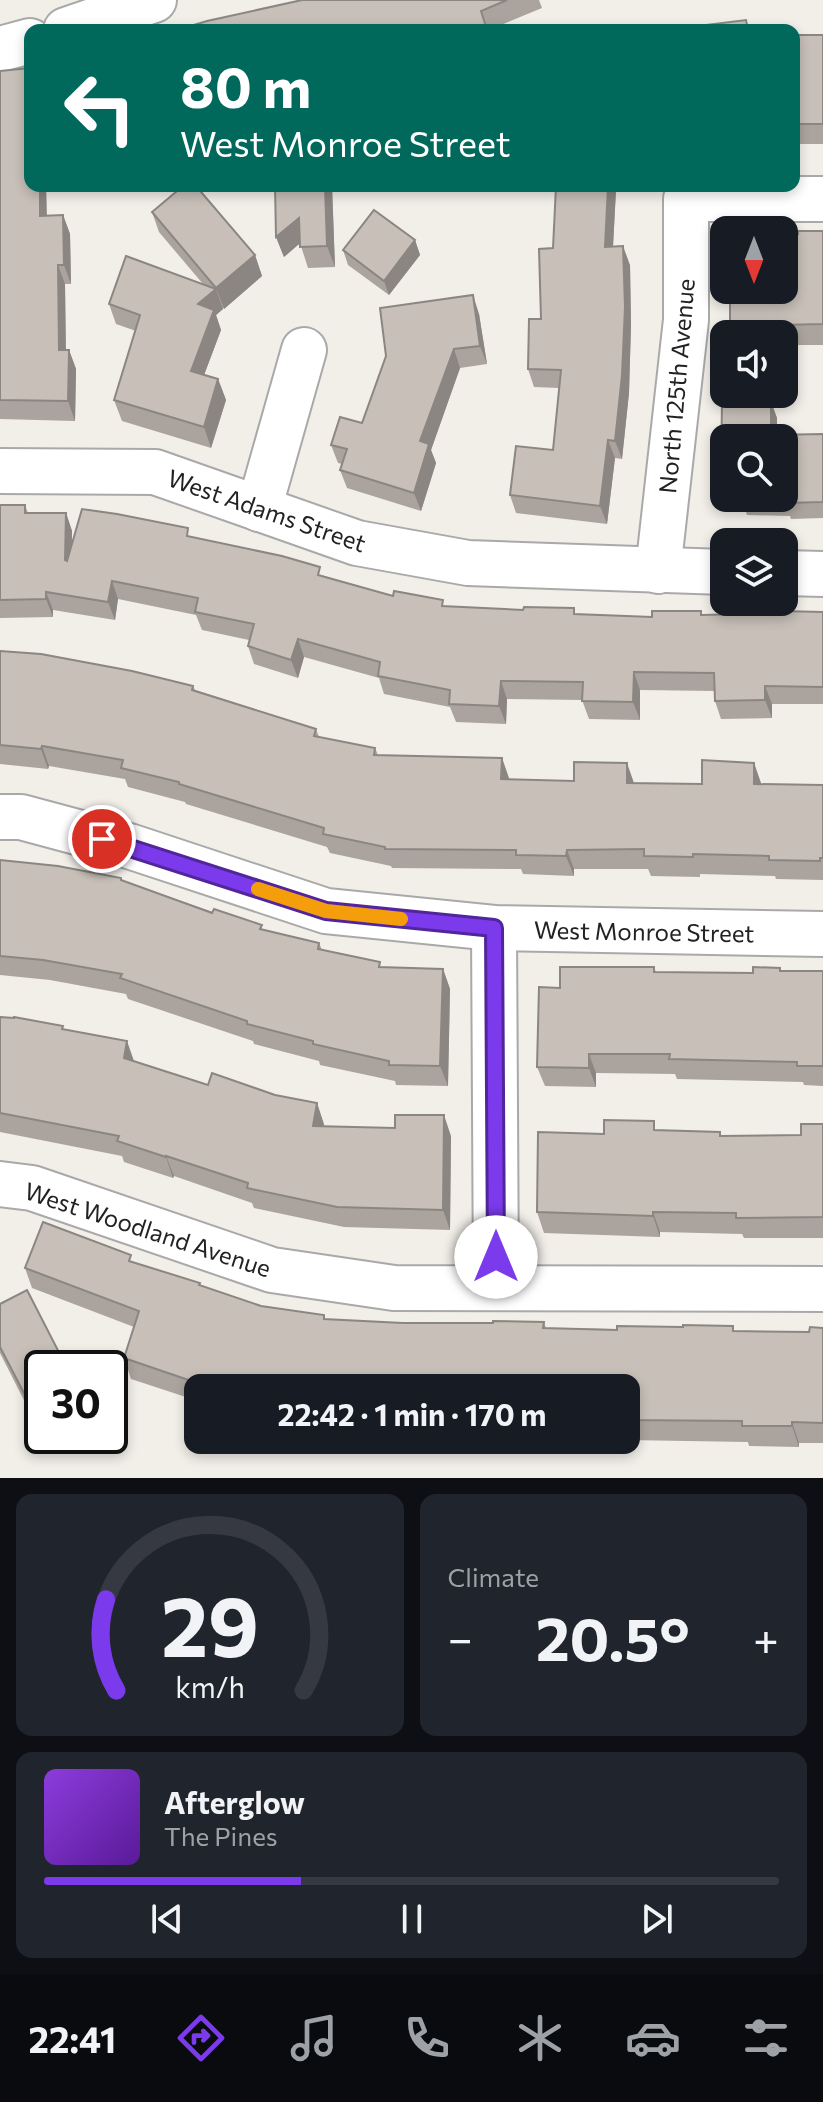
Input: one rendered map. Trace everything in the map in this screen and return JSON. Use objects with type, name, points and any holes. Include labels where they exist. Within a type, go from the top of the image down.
[{"type":"street","points":[[84,24],[154,0]]},
{"type":"street","points":[[0,49],[24,43]]},
{"type":"street","name":"North 125th Avenue","points":[[658,571],[686,320],[686,199],[823,199]]},
{"type":"street","points":[[259,509],[304,350]]},
{"type":"street","name":"West Adams Street","points":[[0,471],[155,472],[357,543],[468,563],[710,572]]},
{"type":"street","points":[[798,573],[823,574]]},
{"type":"street","name":"West Monroe Street","points":[[0,817],[21,817],[129,846],[326,911],[494,928],[823,934]]},
{"type":"street","points":[[494,928],[496,1287]]},
{"type":"street","name":"West Woodland Avenue","points":[[0,1184],[32,1188],[272,1270],[394,1288],[823,1289]]},
{"type":"building","points":[[302,0],[507,0],[481,11],[485,24],[197,24]]},
{"type":"building","points":[[746,20],[747,24],[713,24]]},
{"type":"building","points":[[800,35],[823,35],[823,124],[800,124]]},
{"type":"building","points":[[24,69],[24,192],[40,192],[40,216],[63,215],[64,265],[58,265],[59,350],[69,350],[68,401],[0,400],[0,71]]},
{"type":"building","points":[[176,192],[201,192],[255,255],[216,288],[152,212]]},
{"type":"building","points":[[275,192],[325,192],[327,246],[300,247],[299,218],[276,237]]},
{"type":"building","points":[[556,192],[608,192],[605,247],[623,246],[625,307],[615,441],[608,440],[600,506],[510,495],[516,446],[553,450],[561,370],[528,369],[529,319],[541,319],[539,249],[553,248]]},
{"type":"building","points":[[374,210],[415,240],[384,281],[343,250]]},
{"type":"building","points":[[798,231],[823,231],[823,324],[798,325],[798,320],[730,320],[730,304],[798,304]]},
{"type":"building","points":[[126,256],[216,289],[198,304],[214,310],[191,371],[218,379],[204,427],[114,400],[140,315],[109,304]]},
{"type":"building","points":[[473,295],[480,346],[454,349],[420,441],[429,444],[414,493],[340,470],[347,449],[331,445],[340,417],[362,423],[386,356],[380,308]]},
{"type":"building","points":[[722,408],[771,408],[771,424],[722,424]]},
{"type":"building","points":[[798,434],[823,434],[823,502],[798,503]]},
{"type":"building","points":[[0,505],[25,505],[25,513],[66,513],[67,561],[82,509],[188,528],[187,536],[320,567],[318,575],[393,596],[394,591],[443,600],[442,606],[523,610],[524,607],[574,608],[574,614],[652,617],[652,611],[701,611],[701,615],[710,616],[798,616],[798,611],[823,612],[823,687],[765,686],[765,700],[715,701],[714,673],[634,672],[633,702],[582,701],[583,682],[501,681],[499,706],[449,704],[450,690],[378,676],[380,662],[298,639],[291,660],[248,646],[254,624],[195,612],[198,598],[112,581],[108,602],[46,592],[46,599],[0,600]]},
{"type":"building","points":[[0,651],[41,654],[193,686],[192,690],[316,729],[314,736],[375,748],[374,755],[502,758],[501,779],[574,781],[574,762],[627,763],[627,783],[702,784],[702,760],[754,763],[754,784],[823,785],[823,858],[820,861],[769,860],[769,856],[644,856],[644,849],[567,850],[566,856],[516,855],[516,850],[385,849],[323,834],[324,828],[179,782],[121,768],[123,760],[42,746],[41,749],[0,745]]},
{"type":"building","points":[[0,860],[58,866],[121,878],[212,913],[214,909],[262,925],[260,929],[319,943],[318,949],[380,962],[379,967],[443,969],[440,1066],[389,1065],[389,1061],[313,1044],[313,1041],[247,1024],[247,1021],[120,978],[122,974],[0,956]]},
{"type":"building","points":[[560,967],[654,967],[654,972],[753,973],[753,967],[780,968],[780,971],[823,971],[823,1066],[797,1066],[797,1062],[669,1059],[670,1054],[589,1054],[589,1068],[537,1067],[539,987],[560,988]]},
{"type":"building","points":[[0,1017],[63,1026],[62,1029],[127,1041],[124,1058],[208,1085],[212,1073],[275,1095],[317,1103],[313,1126],[395,1128],[395,1115],[444,1115],[443,1210],[337,1207],[247,1188],[248,1183],[117,1141],[119,1136],[0,1113]]},
{"type":"building","points":[[604,1120],[654,1121],[654,1130],[720,1132],[720,1136],[801,1135],[801,1124],[823,1124],[823,1217],[736,1218],[736,1213],[653,1212],[653,1216],[537,1212],[538,1132],[604,1134]]},
{"type":"building","points":[[43,1222],[131,1255],[129,1261],[261,1306],[324,1315],[324,1319],[403,1323],[544,1322],[543,1328],[617,1330],[617,1326],[683,1325],[733,1326],[733,1331],[809,1332],[810,1327],[823,1328],[823,1423],[742,1426],[742,1421],[640,1420],[640,1374],[184,1374],[184,1378],[128,1359],[127,1350],[139,1311],[25,1268]]},
{"type":"building","points":[[27,1290],[58,1350],[24,1350],[24,1393],[0,1347],[0,1304]]},
{"type":"slow traffic","points":[[258,889],[326,911],[401,919]]},
{"type":"route","points":[[102,839],[326,911],[494,928],[496,1257]]}]
